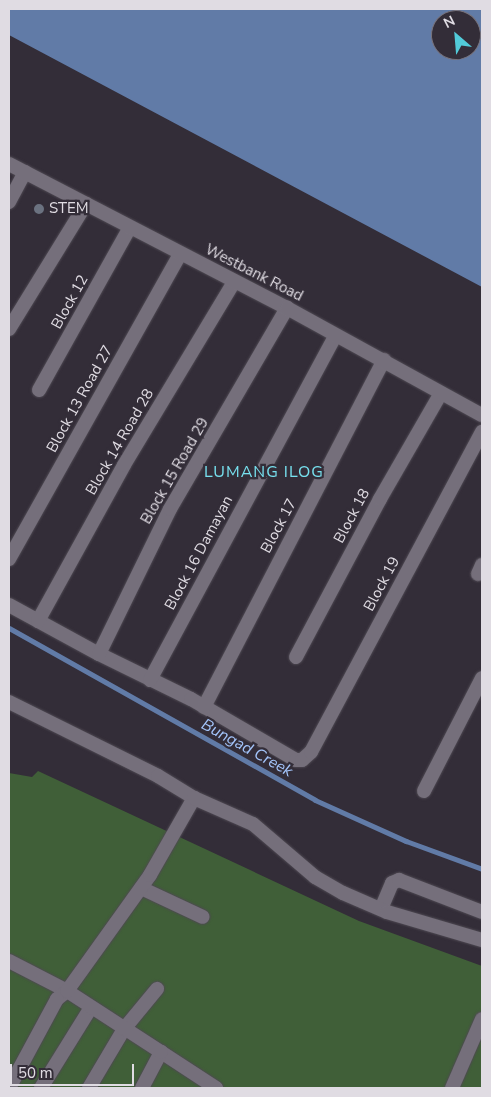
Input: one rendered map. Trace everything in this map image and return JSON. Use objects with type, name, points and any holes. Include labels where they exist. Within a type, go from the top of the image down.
[{"type":"street","name":"Westbank Road","points":[[9,164],[86,204],[129,229],[287,308],[482,415]]},
{"type":"street","points":[[9,202],[25,172]]},
{"type":"street","points":[[9,329],[86,204]]},
{"type":"street","name":"Block 12","points":[[39,390],[129,229]]},
{"type":"street","name":"Block 13 Road 27","points":[[9,559],[180,254]]},
{"type":"street","name":"Block 14 Road 28","points":[[38,621],[124,465],[234,282]]},
{"type":"street","name":"Block 15 Road 29","points":[[99,654],[170,509],[287,308]]},
{"type":"street","name":"Block 16 Damayan","points":[[150,680],[335,336]]},
{"type":"street","name":"Block 17","points":[[204,707],[384,360]]},
{"type":"street","name":"Block 18","points":[[296,657],[380,499],[441,393]]},
{"type":"street","name":"Block 19","points":[[204,707],[296,760],[302,760],[311,752],[482,432]]},
{"type":"street","points":[[9,604],[99,654],[204,707]]},
{"type":"street","points":[[424,791],[482,678]]},
{"type":"street","points":[[9,702],[149,771],[194,798],[253,824],[315,877],[381,909],[482,940]]},
{"type":"street","points":[[9,1088],[57,999],[67,991],[141,888],[168,848],[194,798]]},
{"type":"street","points":[[381,909],[392,883],[399,880],[482,912]]},
{"type":"street","points":[[141,888],[203,917]]},
{"type":"street","points":[[9,961],[67,991],[90,1009],[216,1088]]},
{"type":"street","points":[[89,1088],[124,1029],[157,989]]},
{"type":"street","points":[[41,1088],[90,1009]]},
{"type":"street","points":[[452,1088],[482,1020]]},
{"type":"street","points":[[142,1088],[161,1052]]},
{"type":"green space","points":[[38,771],[359,921],[482,966],[482,1088],[9,1088],[9,773],[32,777]]},
{"type":"water","points":[[9,9],[482,9],[482,287],[9,35]]},
{"type":"waterway","name":"Bungad Creek","points":[[9,628],[315,800],[406,841],[482,869]]},
{"type":"place","name":"STEM","points":[[39,209]]},
{"type":"district","name":"LUMANG ILOG","points":[[264,472]]}]
